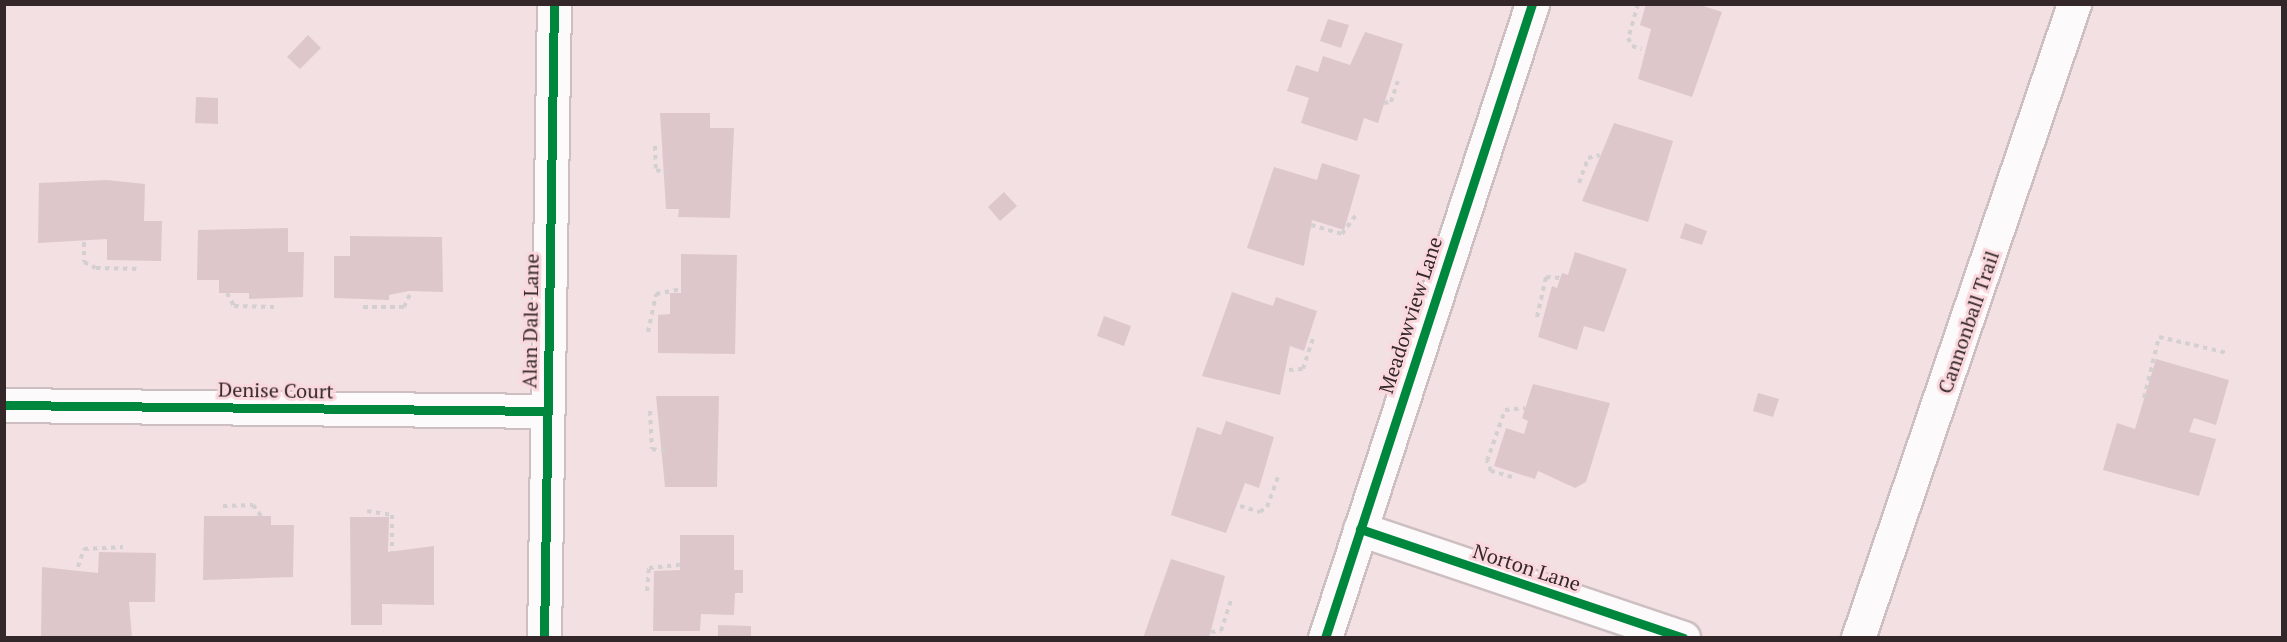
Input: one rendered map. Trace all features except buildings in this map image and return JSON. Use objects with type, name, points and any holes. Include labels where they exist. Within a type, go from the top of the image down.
[{"type":"street","name":"Alan Dale Lane","points":[[544,638],[554,4]]},
{"type":"street","name":"Meadowview Lane","points":[[1325,638],[1532,4]]},
{"type":"street","name":"Cannonball Trail","points":[[1858,638],[2074,4]]},
{"type":"street","name":"Denise Court","points":[[4,405],[546,411]]},
{"type":"street","name":"Norton Lane","points":[[1360,529],[1683,638]]},
{"type":"path","points":[[1638,4],[1628,38],[1632,46],[1642,50]]},
{"type":"path","points":[[1384,103],[1391,102],[1398,81]]},
{"type":"path","points":[[655,146],[656,170],[666,173]]},
{"type":"path","points":[[1579,183],[1588,158],[1600,155]]},
{"type":"path","points":[[1311,225],[1342,234],[1356,215]]},
{"type":"path","points":[[84,242],[84,262],[96,268],[140,269]]},
{"type":"path","points":[[1537,317],[1546,277],[1560,278]]},
{"type":"path","points":[[648,332],[656,294],[681,289]]},
{"type":"path","points":[[363,307],[404,307],[411,292]]},
{"type":"path","points":[[227,293],[234,306],[274,307]]},
{"type":"path","points":[[1288,370],[1303,369],[1314,335]]},
{"type":"path","points":[[2144,398],[2159,337],[2228,353]]},
{"type":"path","points":[[1512,477],[1491,471],[1487,461],[1505,410],[1525,408]]},
{"type":"path","points":[[650,411],[652,449],[665,451]]},
{"type":"path","points":[[1240,506],[1260,512],[1267,507],[1279,474]]},
{"type":"path","points":[[223,506],[253,505],[261,516]]},
{"type":"path","points":[[367,511],[392,515],[392,552]]},
{"type":"path","points":[[78,567],[84,549],[123,547]]},
{"type":"path","points":[[647,591],[649,568],[680,565]]},
{"type":"path","points":[[1211,632],[1221,631],[1232,597]]},
{"type":"cycle path","points":[[544,638],[554,4]]},
{"type":"cycle path","points":[[1325,638],[1532,4]]},
{"type":"cycle path","points":[[4,405],[546,411]]},
{"type":"cycle path","points":[[1360,529],[1683,638]]}]
